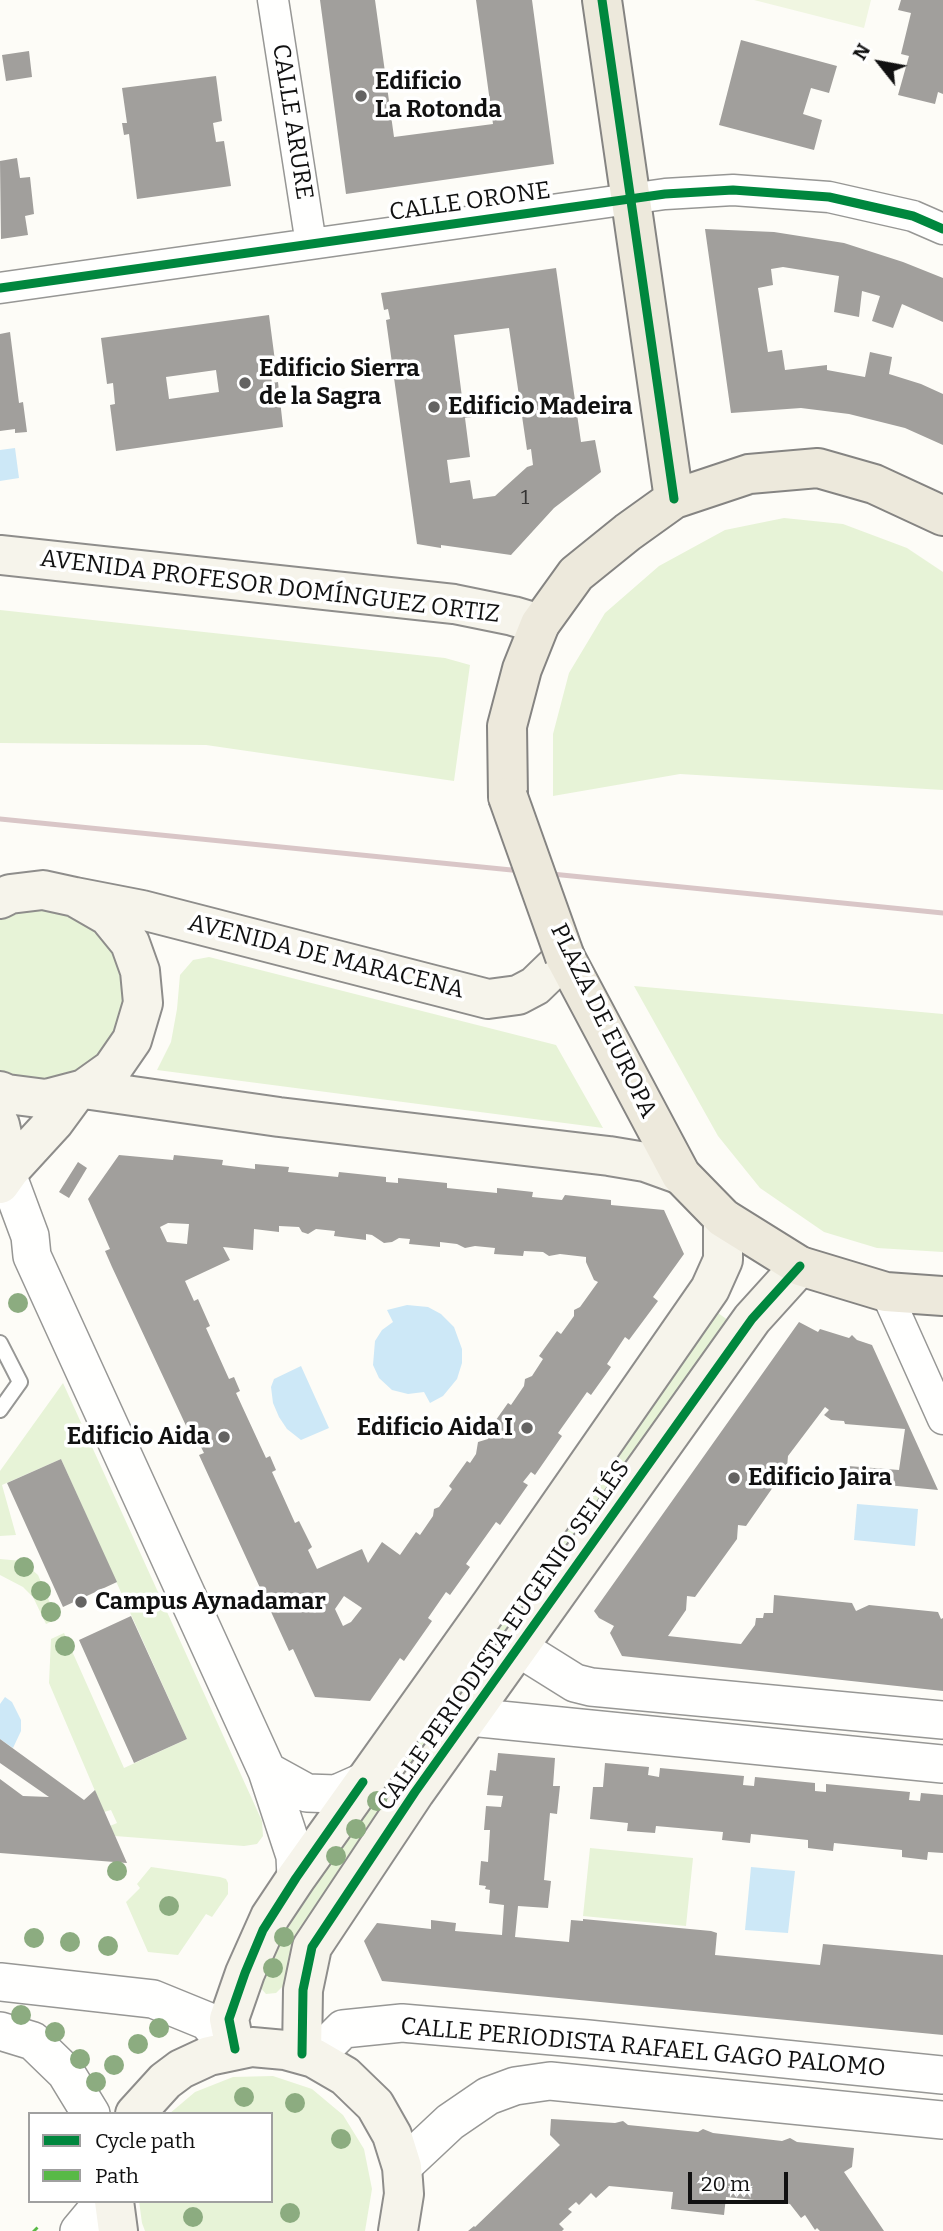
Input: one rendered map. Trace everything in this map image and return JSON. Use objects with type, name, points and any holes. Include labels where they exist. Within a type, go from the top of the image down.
[{"type":"main road","points":[[602,0],[674,499]]},
{"type":"main road","name":"PLAZA DE EUROPA","points":[[943,516],[874,484],[818,468],[748,474],[674,499],[628,531],[576,574],[540,624],[522,669],[507,726],[508,797],[565,957],[681,1175],[723,1218],[800,1266],[886,1292],[943,1296]]},
{"type":"main road","name":"AVENIDA PROFESOR DOMÍNGUEZ ORTIZ","points":[[0,555],[454,604],[540,624]]},
{"type":"main road","name":"AVENIDA DE MARACENA","points":[[0,878],[59,894],[142,910],[488,999],[518,995],[535,986],[565,957]]},
{"type":"main road","points":[[0,899],[10,894],[59,894],[108,916],[130,943],[140,971],[143,1003],[132,1040],[112,1069],[80,1091],[6,1176]]},
{"type":"main road","points":[[0,1091],[46,1098],[80,1091],[609,1156],[645,1162],[681,1175]]},
{"type":"main road","points":[[0,1125],[6,1176]]},
{"type":"main road","name":"CALLE PERIODISTA EUGENIO SELLÉS","points":[[231,2050],[228,2024],[234,2001],[263,1930],[296,1878],[492,1603],[710,1289],[723,1260],[723,1218]]},
{"type":"main road","name":"CALLE PERIODISTA EUGENIO SELLÉS","points":[[308,2056],[303,1990],[312,1947],[415,1792],[752,1319],[800,1266]]},
{"type":"main road","points":[[137,2112],[158,2088],[181,2069],[209,2056],[231,2050],[268,2048],[308,2056],[345,2076],[375,2105],[392,2135],[402,2167],[404,2194],[398,2231]]},
{"type":"main road","points":[[114,2203],[118,2231]]},
{"type":"street","name":"CALLE ARURE","points":[[274,0],[311,244]]},
{"type":"street","name":"CALLE ORONE","points":[[0,288],[665,194],[733,190],[829,197],[913,216],[943,229]]},
{"type":"street","points":[[6,1176],[30,1236],[16,1252],[267,1771],[295,1856],[296,1878]]},
{"type":"street","points":[[886,1292],[943,1419]]},
{"type":"street","points":[[519,1648],[575,1683],[590,1688],[943,1720]]},
{"type":"street","points":[[470,1717],[943,1763]]},
{"type":"street","points":[[267,1771],[307,1793],[336,1794],[363,1782]]},
{"type":"street","points":[[0,1982],[153,1999],[207,2021],[231,2050]]},
{"type":"street","name":"CALLE PERIODISTA RAFAEL GAGO PALOMO","points":[[308,2056],[344,2029],[402,2023],[588,2039],[943,2076]]},
{"type":"street","points":[[0,2031],[33,2041],[66,2073],[90,2112]]},
{"type":"street","name":"CALLE PERIODISTA RAFAEL GAGO PALOMO","points":[[402,2167],[450,2122],[488,2096],[515,2086],[550,2081],[943,2120]]},
{"type":"street","points":[[79,2231],[102,2203]]},
{"type":"lane","points":[[0,1343],[20,1382],[0,1410]]},
{"type":"green space","points":[[754,0],[871,0],[864,28]]},
{"type":"green space","points":[[784,518],[843,524],[907,548],[943,572],[943,790],[680,774],[553,796],[553,734],[569,673],[605,613],[659,566],[725,530]]},
{"type":"green space","points":[[0,610],[445,658],[470,665],[454,781],[206,745],[0,743]]},
{"type":"green space","points":[[45,906],[75,913],[100,928],[118,952],[128,1010],[99,1062],[46,1084],[0,1074],[0,917],[16,910]]},
{"type":"green space","points":[[209,957],[556,1045],[603,1128],[157,1070],[171,1042],[180,975],[193,960]]},
{"type":"green space","points":[[634,986],[943,1014],[943,1252],[877,1248],[824,1232],[760,1188],[718,1136]]},
{"type":"green space","points":[[711,1308],[732,1323],[412,1774],[393,1761]]},
{"type":"green space","points":[[63,1383],[262,1821],[263,1836],[257,1844],[244,1846],[115,1836],[110,1826],[117,1823],[111,1810],[104,1812],[49,1683],[51,1639],[64,1633],[124,1768],[187,1739],[61,1459],[2,1485],[16,1535],[0,1536],[0,1471]]},
{"type":"green space","points":[[0,1559],[22,1561],[38,1575],[57,1619],[46,1624],[33,1597],[23,1587],[0,1575]]},
{"type":"green space","points":[[379,1781],[398,1795],[308,1918],[296,1942],[286,1983],[276,1993],[266,1994],[259,1986],[274,1933]]},
{"type":"green space","points":[[590,1848],[693,1858],[686,1926],[583,1916]]},
{"type":"green space","points":[[151,1867],[220,1877],[228,1883],[228,1894],[212,1917],[206,1914],[178,1955],[148,1952],[126,1902],[140,1888],[137,1884]]},
{"type":"green space","points":[[273,2076],[312,2089],[343,2115],[364,2149],[372,2189],[365,2231],[145,2231],[139,2203],[273,2203],[273,2112],[171,2112],[195,2092],[233,2077]]},
{"type":"water","points":[[15,448],[19,478],[0,481],[0,450]]},
{"type":"water","points":[[407,1305],[428,1307],[441,1314],[454,1327],[462,1349],[462,1363],[457,1379],[443,1396],[430,1403],[424,1392],[408,1394],[392,1390],[379,1378],[373,1365],[375,1341],[382,1330],[393,1322],[387,1310]]},
{"type":"water","points":[[301,1366],[329,1428],[301,1440],[287,1429],[279,1417],[273,1403],[271,1387],[274,1379]]},
{"type":"water","points":[[857,1504],[918,1509],[915,1546],[854,1540]]},
{"type":"water","points":[[5,1697],[12,1702],[21,1720],[21,1731],[13,1748],[0,1739],[0,1704]]},
{"type":"water","points":[[751,1867],[795,1871],[788,1933],[745,1930]]},
{"type":"building","name":"Edificio La Rotonda","points":[[320,0],[375,0],[394,137],[493,124],[476,0],[532,0],[554,164],[346,194]]},
{"type":"building","points":[[901,0],[943,0],[943,94],[938,92],[935,104],[898,95],[909,56],[901,54],[911,13],[898,10]]},
{"type":"building","points":[[741,40],[837,66],[829,93],[811,88],[803,114],[822,120],[814,150],[719,125]]},
{"type":"building","points":[[29,51],[32,77],[6,81],[2,55]]},
{"type":"building","points":[[216,76],[222,121],[213,123],[216,142],[224,141],[231,186],[137,199],[129,134],[124,135],[122,123],[127,123],[122,88]]},
{"type":"building","points":[[17,158],[20,178],[30,177],[34,214],[25,216],[28,235],[1,239],[0,161]]},
{"type":"building","points":[[705,229],[774,232],[844,243],[943,278],[943,322],[902,304],[893,328],[872,321],[880,296],[862,291],[859,317],[834,312],[839,276],[783,267],[771,269],[773,285],[758,288],[768,352],[782,350],[785,370],[827,365],[827,370],[865,377],[870,352],[892,357],[889,374],[943,394],[943,445],[905,428],[849,414],[801,408],[731,413]]},
{"type":"building","name":"Edificio Madeira","points":[[556,268],[581,442],[595,440],[601,472],[554,508],[511,555],[417,544],[386,320],[390,319],[388,309],[384,310],[381,293]],"holes":[[[509,328],[527,450],[531,449],[533,465],[527,467],[495,496],[473,499],[470,480],[450,483],[447,460],[470,457],[465,418],[473,417],[471,403],[463,405],[454,335]]]},
{"type":"building","name":"Edificio Sierra de la Sagra","points":[[269,315],[275,361],[269,362],[272,383],[278,382],[283,427],[116,451],[110,405],[115,404],[113,383],[107,384],[101,338]],"holes":[[[216,370],[219,392],[169,399],[166,377]]]},
{"type":"building","points":[[10,332],[19,403],[23,402],[27,432],[15,433],[15,429],[0,431],[0,334]]},
{"type":"building","name":"Edificio Aida I","points":[[119,1155],[173,1160],[174,1155],[223,1160],[222,1165],[255,1169],[255,1164],[289,1167],[288,1172],[338,1177],[339,1172],[386,1177],[386,1182],[398,1183],[398,1178],[447,1183],[447,1188],[497,1193],[497,1188],[533,1192],[532,1197],[562,1200],[565,1195],[611,1200],[611,1205],[664,1210],[684,1254],[653,1297],[658,1301],[629,1340],[625,1337],[607,1364],[611,1367],[591,1395],[587,1392],[558,1433],[562,1436],[535,1475],[531,1472],[523,1482],[528,1485],[500,1525],[496,1522],[466,1564],[470,1567],[450,1595],[446,1592],[428,1618],[432,1621],[404,1661],[400,1658],[370,1701],[315,1697],[293,1649],[289,1651],[199,1455],[204,1453],[199,1443],[195,1445],[112,1267],[105,1251],[110,1249],[88,1199]],"holes":[[[168,1223],[189,1224],[187,1244],[167,1242],[160,1227]],[[279,1226],[299,1227],[302,1232],[308,1234],[316,1229],[335,1231],[334,1236],[366,1240],[366,1234],[372,1235],[384,1243],[399,1238],[410,1239],[409,1244],[440,1247],[440,1242],[465,1248],[495,1248],[494,1254],[523,1256],[524,1251],[543,1252],[549,1256],[560,1254],[586,1257],[594,1280],[598,1282],[580,1307],[574,1310],[574,1316],[561,1334],[557,1331],[539,1356],[543,1359],[532,1376],[525,1379],[524,1386],[511,1405],[508,1403],[491,1427],[494,1429],[488,1439],[478,1442],[476,1454],[470,1463],[467,1461],[449,1486],[452,1489],[439,1507],[434,1509],[433,1516],[420,1535],[416,1532],[400,1555],[382,1542],[368,1563],[362,1549],[317,1569],[308,1550],[312,1547],[299,1521],[295,1523],[272,1472],[276,1470],[270,1456],[266,1458],[236,1393],[240,1391],[234,1377],[229,1379],[206,1328],[210,1326],[198,1299],[194,1301],[185,1281],[230,1260],[223,1247],[253,1250],[254,1229],[279,1232]],[[344,1596],[362,1608],[351,1622],[343,1626],[335,1609]]]},
{"type":"building","points":[[78,1162],[87,1168],[69,1198],[59,1192]]},
{"type":"building","name":"Edificio Jaira","points":[[799,1322],[818,1332],[820,1329],[849,1338],[852,1335],[857,1340],[872,1345],[938,1490],[856,1482],[848,1466],[899,1470],[905,1429],[845,1424],[844,1421],[831,1420],[824,1415],[829,1410],[825,1407],[788,1456],[787,1467],[746,1526],[738,1525],[737,1539],[695,1597],[687,1596],[686,1610],[668,1636],[741,1644],[755,1625],[756,1618],[763,1618],[764,1613],[773,1613],[774,1595],[852,1603],[856,1611],[869,1605],[938,1612],[941,1619],[943,1618],[943,1691],[622,1656],[610,1633],[614,1626],[599,1618],[594,1611]]},
{"type":"building","points":[[61,1459],[117,1582],[63,1607],[7,1483]]},
{"type":"building","points":[[131,1616],[187,1739],[134,1763],[79,1640]]},
{"type":"building","points":[[0,1739],[84,1800],[95,1790],[127,1863],[0,1853],[0,1779],[23,1796],[49,1797],[0,1763]]},
{"type":"building","points":[[498,1753],[555,1758],[553,1786],[560,1786],[557,1814],[550,1813],[544,1880],[551,1881],[548,1908],[518,1906],[515,1937],[569,1942],[571,1920],[583,1919],[711,1931],[717,1933],[715,1955],[820,1965],[823,1944],[943,1955],[943,2035],[382,1981],[364,1941],[377,1923],[431,1929],[431,1920],[456,1923],[455,1931],[502,1935],[504,1905],[489,1903],[490,1890],[479,1885],[481,1861],[488,1862],[490,1830],[484,1830],[486,1806],[501,1807],[503,1796],[487,1795],[490,1770],[496,1771]]},
{"type":"building","points":[[605,1763],[649,1767],[648,1775],[659,1777],[660,1768],[744,1776],[743,1785],[754,1786],[755,1777],[815,1783],[815,1791],[826,1792],[826,1784],[910,1792],[909,1800],[920,1801],[921,1793],[943,1795],[943,1853],[928,1852],[927,1860],[902,1857],[902,1850],[834,1843],[833,1851],[808,1848],[808,1840],[751,1834],[750,1843],[722,1840],[723,1832],[656,1826],[655,1833],[627,1831],[628,1823],[590,1819],[593,1787],[603,1787]]},
{"type":"building","points":[[551,2119],[615,2123],[623,2121],[628,2125],[698,2132],[703,2129],[713,2133],[782,2141],[790,2138],[797,2142],[854,2148],[852,2167],[844,2172],[884,2231],[815,2230],[805,2215],[801,2218],[790,2204],[726,2197],[724,2215],[671,2209],[673,2192],[609,2186],[596,2198],[591,2193],[579,2205],[576,2202],[568,2209],[572,2212],[559,2224],[564,2229],[562,2231],[468,2231],[560,2145],[550,2135]]},
{"type":"railway","points":[[0,819],[943,913]]},
{"type":"cycle path","points":[[602,0],[674,499]]},
{"type":"cycle path","points":[[0,288],[665,194],[733,190],[829,197],[913,216],[943,229]]},
{"type":"cycle path","points":[[302,2054],[303,1990],[312,1947],[415,1792],[752,1319],[800,1266]]},
{"type":"cycle path","points":[[235,2049],[229,2019],[263,1930],[363,1782]]},
{"type":"place","name":"Edificio La Rotonda","points":[[361,96]]},
{"type":"place","name":"Edificio Sierra de la Sagra","points":[[245,383]]},
{"type":"place","name":"Edificio Madeira","points":[[434,407]]},
{"type":"place","name":"Edificio Aida I","points":[[527,1428]]},
{"type":"place","name":"Edificio Aida","points":[[224,1437]]},
{"type":"place","name":"Edificio Jaira","points":[[734,1478]]},
{"type":"place","name":"Campus Aynadamar","points":[[81,1602]]}]
